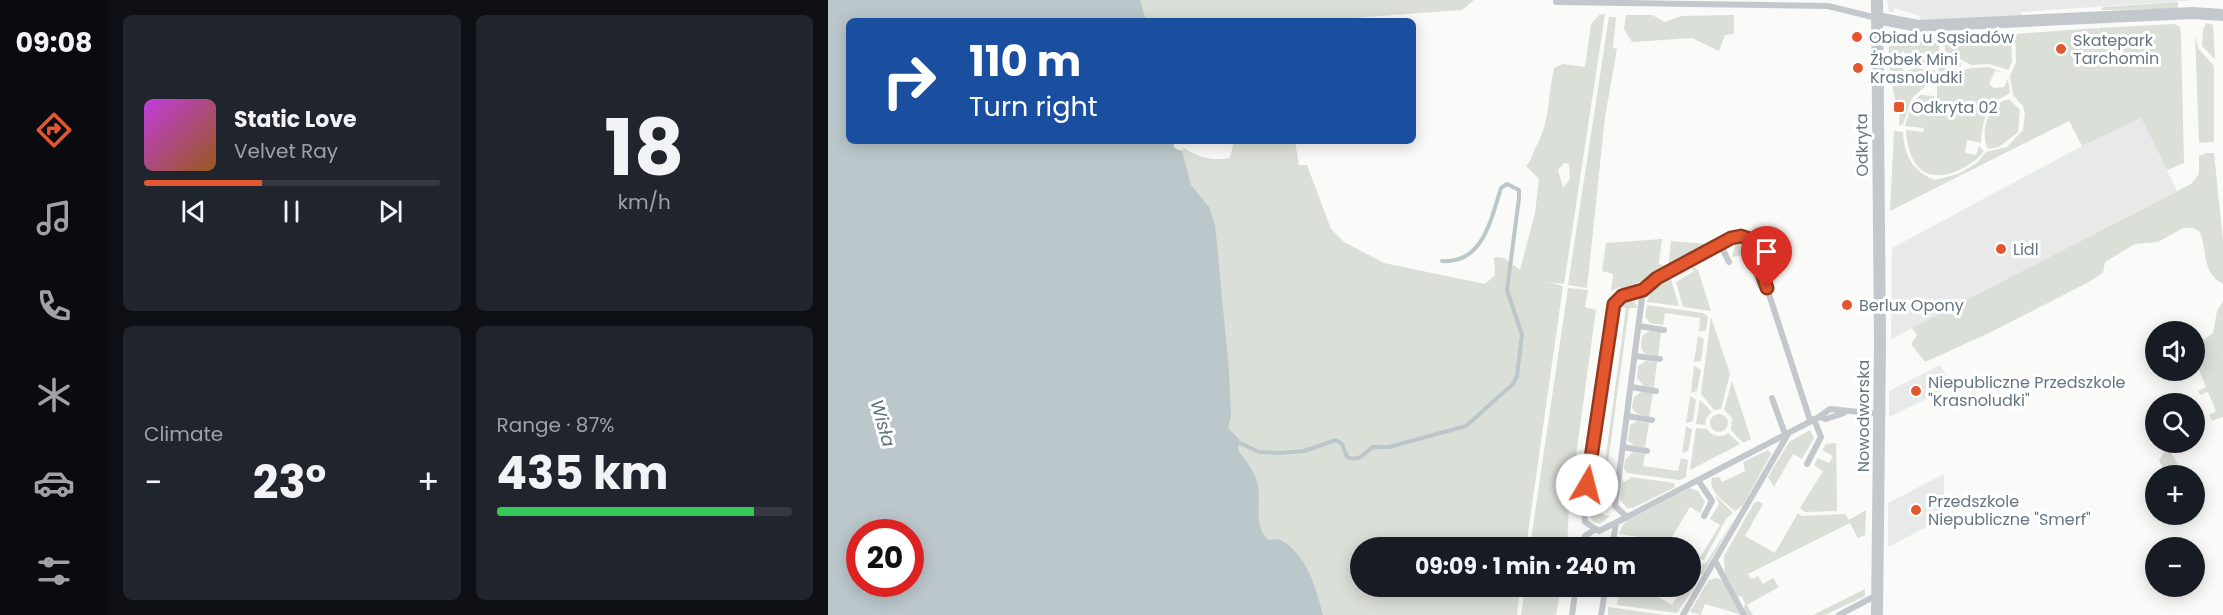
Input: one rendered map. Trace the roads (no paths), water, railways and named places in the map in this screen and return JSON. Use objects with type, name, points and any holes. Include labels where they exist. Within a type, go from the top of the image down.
[{"type":"street","name":"Odkryta","points":[[1877,0],[1879,217]]},
{"type":"street","points":[[1877,18],[1918,26],[2193,13],[2223,15]]},
{"type":"street","name":"Nowodworska","points":[[1877,615],[1880,414],[1879,217]]},
{"type":"lane","points":[[1556,2],[1828,6],[1877,18]]},
{"type":"lane","points":[[1807,464],[1821,437],[1815,419],[1750,239],[1741,236],[1720,244],[1657,278],[1643,290],[1622,296],[1614,304],[1584,508],[1585,522],[1594,530],[1599,531],[1616,523],[1815,419],[1826,419],[1844,413],[1880,414]]},
{"type":"lane","points":[[1720,244],[1729,262]]},
{"type":"lane","points":[[1627,517],[1615,506],[1643,290]]},
{"type":"lane","points":[[1639,326],[1664,330]]},
{"type":"lane","points":[[1635,356],[1660,359]]},
{"type":"lane","points":[[1631,387],[1656,391]]},
{"type":"lane","points":[[1772,398],[1787,433]]},
{"type":"lane","points":[[1627,416],[1652,420]]},
{"type":"lane","points":[[1683,615],[1787,433]]},
{"type":"lane","points":[[1623,447],[1647,451]]},
{"type":"lane","points":[[1698,480],[1712,501],[1704,516]]},
{"type":"lane","points":[[1614,537],[1616,523]]},
{"type":"lane","points":[[1586,537],[1594,530]]},
{"type":"lane","points":[[1715,561],[1744,615]]},
{"type":"lane","points":[[1839,615],[1877,595]]},
{"type":"lane","points":[[1572,615],[1574,597]]},
{"type":"lane","points":[[1601,615],[1604,597]]},
{"type":"water","name":"Wisła","points":[[828,0],[1140,0],[1145,18],[846,18],[846,144],[1173,144],[1174,148],[1182,151],[1191,185],[1209,207],[1215,224],[1229,371],[1231,416],[1228,428],[1239,439],[1238,450],[1256,478],[1260,527],[1269,540],[1278,539],[1296,552],[1303,561],[1317,593],[1323,615],[828,615]]},
{"type":"waterway","points":[[1236,441],[1259,452],[1280,453],[1304,451],[1336,440],[1342,444],[1347,457],[1355,459],[1373,447],[1389,447],[1466,426],[1513,384],[1517,376],[1522,335],[1507,290],[1519,190],[1507,184],[1501,188],[1489,226],[1476,247],[1467,255],[1456,260],[1442,261]]},
{"type":"place","name":"Obiad u Sąsiadów","points":[[1857,37]]},
{"type":"place","name":"Skatepark Tarchomin","points":[[2061,49]]},
{"type":"place","name":"Żłobek Mini Krasnoludki","points":[[1858,68]]},
{"type":"place","name":"Odkryta 02","points":[[1899,107]]},
{"type":"place","name":"Lidl","points":[[2001,249]]},
{"type":"place","name":"Berlux Opony","points":[[1847,305]]},
{"type":"place","name":"Niepubliczne Przedszkole \"Krasnoludki\"","points":[[1916,391]]},
{"type":"place","name":"Przedszkole Niepubliczne \"Smerf\"","points":[[1916,510]]}]
